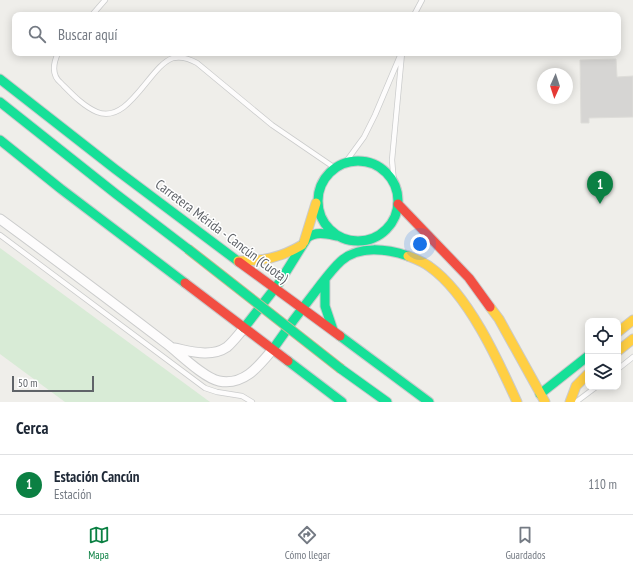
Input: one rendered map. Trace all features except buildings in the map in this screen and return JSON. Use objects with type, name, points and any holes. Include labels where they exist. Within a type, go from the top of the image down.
[{"type":"main road","name":"Carretera Mérida - Cancún (Cuota)","points":[[0,79],[115,169],[429,402]]},
{"type":"main road","points":[[0,102],[341,369],[387,402]]},
{"type":"main road","points":[[0,140],[60,189],[342,402]]},
{"type":"main road","points":[[238,261],[261,261],[275,258],[289,253],[303,244],[311,235],[319,233],[358,242],[370,240],[380,235],[394,220],[398,204],[398,196],[394,183],[387,174],[368,162],[356,161],[345,163],[335,168],[321,185],[303,244],[293,262],[244,328]]},
{"type":"main road","points":[[318,196],[319,210],[324,223],[337,236]]},
{"type":"main road","points":[[398,204],[469,278],[498,319],[542,398],[585,359]]},
{"type":"main road","points":[[273,349],[302,308],[341,261],[357,252],[371,249],[394,252],[414,258],[430,267],[454,290],[477,324],[517,402]]},
{"type":"main road","points":[[325,280],[325,306],[333,330]]},
{"type":"main road","points":[[621,330],[633,320]]},
{"type":"main road","points":[[621,349],[633,339]]},
{"type":"main road","points":[[570,402],[573,389],[585,377]]},
{"type":"street","points":[[0,219],[211,378],[226,381],[239,380],[249,375],[261,364],[273,349]]},
{"type":"street","points":[[172,348],[198,353],[219,351],[227,347],[244,328]]},
{"type":"lane","points":[[95,12],[105,0]]},
{"type":"lane","points":[[416,12],[422,0]]},
{"type":"lane","points":[[57,56],[54,67],[54,74],[59,81],[83,103],[98,112],[108,114],[128,104],[164,64],[173,58],[189,58],[272,125],[335,168]]},
{"type":"lane","points":[[345,163],[364,137],[401,56]]},
{"type":"lane","points":[[394,183],[392,160],[402,56]]},
{"type":"lane","points":[[0,235],[205,388],[217,392],[242,396],[252,402]]},
{"type":"lane","points":[[621,367],[633,357]]},
{"type":"lane","points":[[576,402],[592,390]]},
{"type":"green space","points":[[0,248],[210,402],[65,402],[0,354]]},
{"type":"traffic: fast","points":[[0,79],[115,169],[239,262]]},
{"type":"traffic: fast","points":[[0,102],[188,249]]},
{"type":"traffic: fast","points":[[0,140],[61,189],[185,283]]},
{"type":"traffic: fast","points":[[358,161],[373,164],[386,173],[395,186],[398,201],[395,216],[386,229],[373,238],[358,241],[343,238],[330,229],[321,216],[318,201],[321,186],[330,173],[343,164],[358,161]]},
{"type":"traffic: fast","points":[[244,328],[279,283],[307,238],[314,234],[337,236]]},
{"type":"traffic: fast","points":[[188,249],[341,369]]},
{"type":"traffic: fast","points":[[273,349],[327,276],[341,261],[348,256],[356,252],[373,250],[382,250],[408,256]]},
{"type":"traffic: fast","points":[[325,280],[325,306],[333,330]]},
{"type":"traffic: fast","points":[[340,336],[429,402]]},
{"type":"traffic: fast","points":[[540,394],[585,358]]},
{"type":"traffic: fast","points":[[288,361],[342,402]]},
{"type":"traffic: fast","points":[[341,369],[387,402]]},
{"type":"traffic: slow","points":[[304,242],[316,203]]},
{"type":"traffic: slow","points":[[238,261],[271,258],[279,256],[302,245]]},
{"type":"traffic: slow","points":[[408,256],[423,262],[430,267],[444,279],[457,294],[481,329],[517,402]]},
{"type":"traffic: slow","points":[[490,307],[499,319],[545,402]]},
{"type":"traffic: slow","points":[[621,330],[633,320]]},
{"type":"traffic: slow","points":[[621,349],[633,339]]},
{"type":"traffic: slow","points":[[570,402],[576,386],[585,377]]},
{"type":"traffic: jam","points":[[398,204],[469,278],[490,307]]},
{"type":"traffic: jam","points":[[239,262],[340,336]]},
{"type":"traffic: jam","points":[[185,283],[288,361]]},
{"type":"place","name":"Estación Cancún","points":[[600,204]]}]
